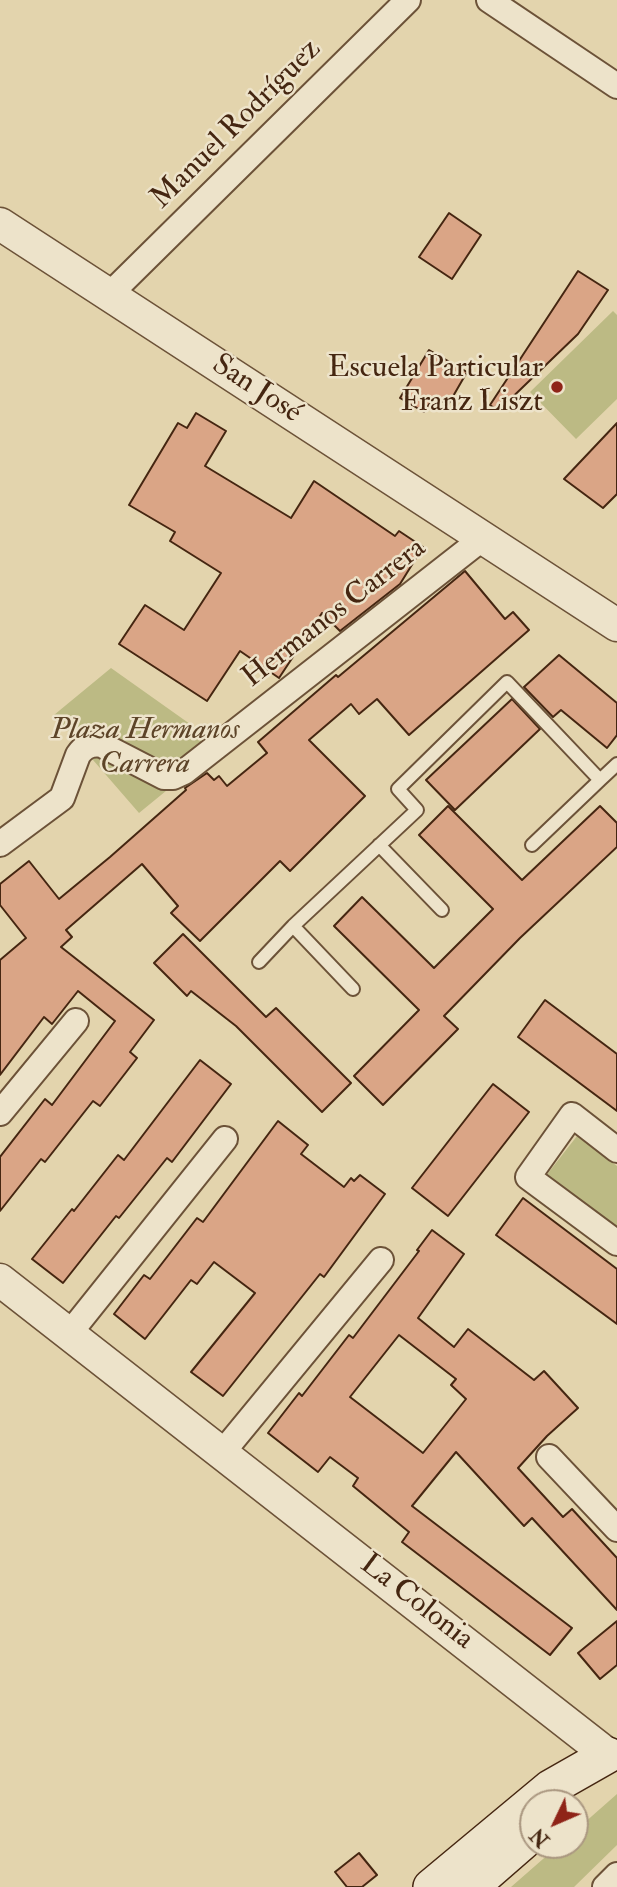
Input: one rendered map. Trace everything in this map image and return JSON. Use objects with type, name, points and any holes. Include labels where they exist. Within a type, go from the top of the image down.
[{"type":"main road","points":[[577,1789],[613,1751]]},
{"type":"main road","points":[[431,1887],[550,1787],[613,1751]]},
{"type":"main road","points":[[471,1887],[519,1845]]},
{"type":"street","name":"Manuel Rodríguez","points":[[109,295],[408,0]]},
{"type":"street","points":[[489,0],[617,86]]},
{"type":"street","name":"San José","points":[[0,224],[483,538],[614,617]]},
{"type":"street","name":"Hermanos Carrera","points":[[0,844],[62,798],[78,755],[91,744],[102,745],[164,777],[179,776],[483,538]]},
{"type":"street","points":[[0,1113],[76,1021]]},
{"type":"street","points":[[617,1150],[572,1115],[528,1177],[617,1243]]},
{"type":"street","points":[[69,1334],[225,1139]]},
{"type":"street","points":[[222,1453],[382,1260]]},
{"type":"street","name":"La Colonia","points":[[0,1280],[613,1751]]},
{"type":"street","points":[[549,1457],[617,1530]]},
{"type":"street","points":[[605,1887],[617,1875]]},
{"type":"lane","points":[[259,962],[293,926],[416,810],[398,789],[507,682],[600,780]]},
{"type":"lane","points":[[532,845],[617,764]]},
{"type":"lane","points":[[379,845],[442,910]]},
{"type":"lane","points":[[293,926],[353,989]]},
{"type":"green space","points":[[613,311],[617,315],[617,399],[576,439],[530,392]]},
{"type":"green space","name":"Plaza Hermanos Carrera","points":[[111,668],[221,746],[139,813],[54,715]]},
{"type":"green space","points":[[577,1136],[617,1166],[617,1229],[545,1177]]},
{"type":"green space","points":[[617,1794],[617,1845],[574,1887],[511,1887],[543,1859],[589,1859],[589,1819]]},
{"type":"building","points":[[449,213],[481,235],[452,279],[419,257]]},
{"type":"building","points":[[578,271],[608,290],[578,334],[498,411],[490,405]]},
{"type":"building","points":[[429,350],[467,372],[448,405],[434,397],[424,412],[400,398]]},
{"type":"building","points":[[196,413],[226,431],[205,466],[291,518],[314,481],[395,536],[399,531],[423,547],[400,584],[340,631],[322,613],[279,678],[240,651],[207,701],[119,644],[145,605],[184,630],[221,573],[170,541],[175,532],[129,505],[178,423],[187,428]]},
{"type":"building","points":[[617,423],[617,494],[603,508],[564,479]]},
{"type":"building","points":[[465,571],[505,619],[513,612],[529,630],[409,735],[377,699],[359,714],[351,704],[309,740],[365,796],[290,871],[280,861],[200,941],[171,913],[178,906],[142,864],[66,930],[72,937],[61,947],[154,1020],[130,1052],[137,1058],[100,1106],[93,1101],[45,1162],[41,1159],[0,1211],[0,1157],[45,1099],[52,1105],[115,1021],[78,991],[52,1024],[44,1017],[0,1075],[0,960],[26,938],[0,905],[0,884],[29,861],[59,899],[110,857],[186,790],[185,788],[207,773],[214,780],[219,776],[227,786],[267,753],[258,742]]},
{"type":"building","points":[[559,655],[617,703],[617,735],[607,748],[561,710],[553,717],[524,687]]},
{"type":"building","points":[[512,699],[540,729],[455,810],[426,780]]},
{"type":"building","points":[[448,806],[522,880],[600,806],[617,823],[617,847],[520,938],[444,1016],[458,1029],[383,1105],[354,1076],[419,1010],[334,926],[362,897],[434,968],[493,909],[419,835]]},
{"type":"building","points":[[183,934],[266,1017],[276,1008],[351,1083],[322,1112],[236,1026],[191,991],[187,996],[154,963]]},
{"type":"building","points":[[545,1000],[617,1054],[617,1111],[518,1037]]},
{"type":"building","points":[[200,1060],[231,1084],[172,1162],[167,1158],[119,1218],[116,1216],[63,1283],[32,1259],[118,1155],[124,1160]]},
{"type":"building","points":[[493,1084],[529,1112],[448,1216],[412,1188]]},
{"type":"building","points":[[278,1121],[308,1145],[301,1154],[344,1187],[351,1178],[354,1181],[360,1175],[385,1194],[324,1277],[320,1274],[223,1396],[191,1372],[255,1293],[214,1262],[197,1284],[191,1280],[145,1339],[114,1314],[144,1275],[150,1279],[197,1218],[203,1222]]},
{"type":"building","points":[[523,1198],[617,1269],[617,1324],[496,1235]]},
{"type":"building","points":[[432,1230],[464,1254],[418,1318],[454,1347],[468,1329],[534,1380],[544,1371],[578,1408],[547,1436],[518,1468],[563,1517],[572,1509],[617,1558],[617,1610],[532,1518],[524,1526],[456,1452],[412,1506],[572,1628],[550,1655],[402,1542],[409,1532],[353,1486],[358,1478],[330,1457],[318,1472],[268,1433],[299,1393],[302,1396],[349,1335],[353,1338],[419,1251],[417,1250]],"holes":[[[399,1335],[456,1379],[451,1385],[466,1399],[423,1453],[350,1397]]]},
{"type":"building","points":[[617,1621],[617,1665],[600,1679],[578,1653]]},
{"type":"building","points":[[359,1853],[377,1875],[362,1887],[347,1887],[335,1872]]},
{"type":"place","name":"Escuela Particular Franz Liszt","points":[[557,387]]}]
